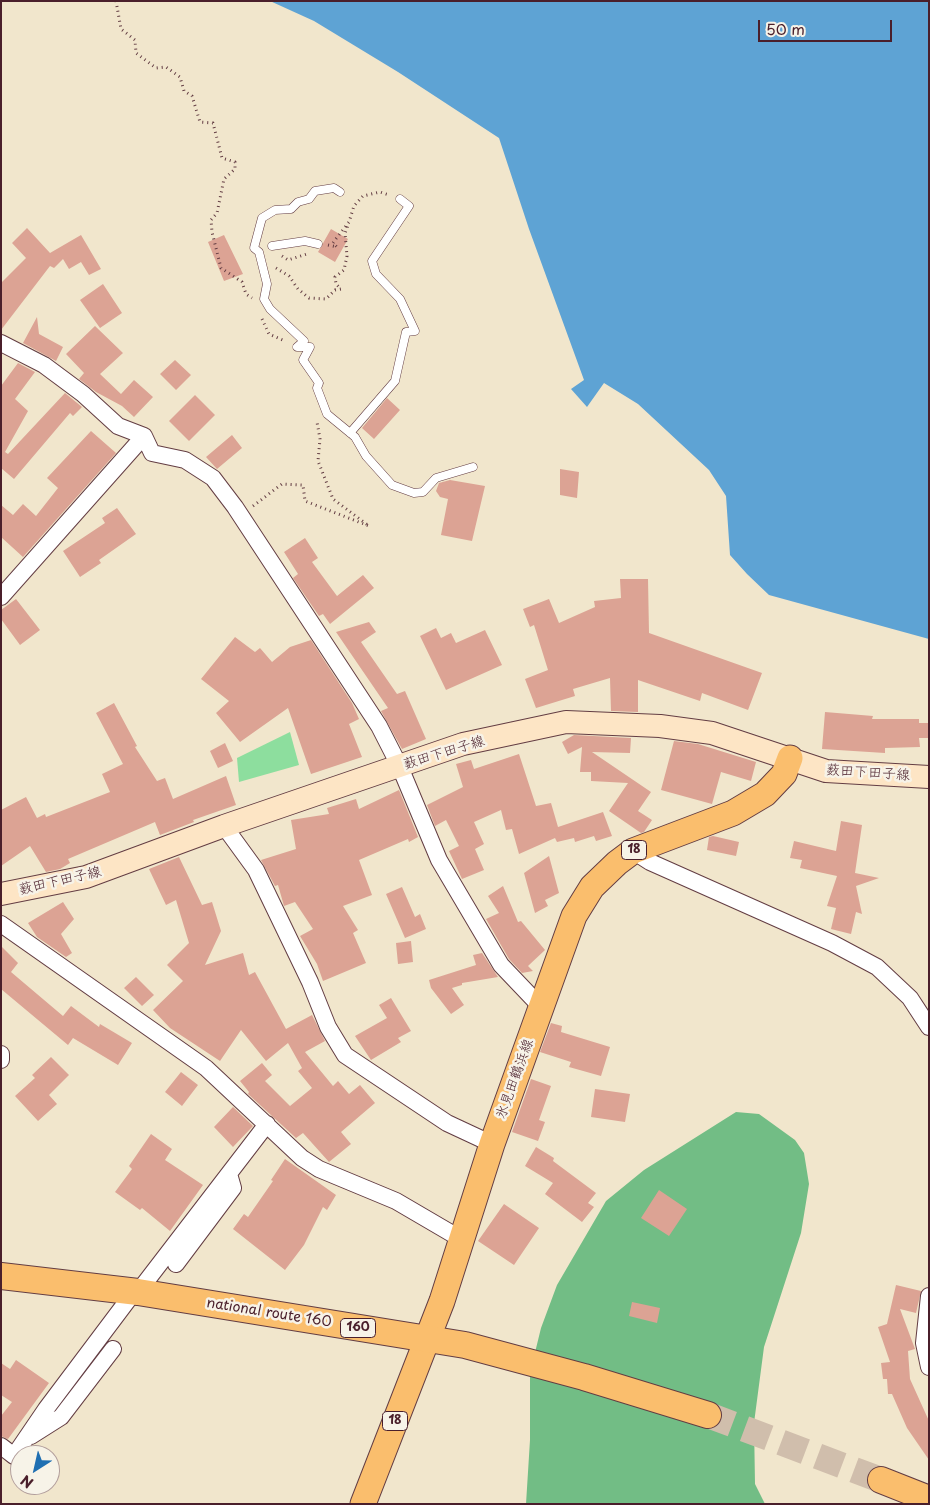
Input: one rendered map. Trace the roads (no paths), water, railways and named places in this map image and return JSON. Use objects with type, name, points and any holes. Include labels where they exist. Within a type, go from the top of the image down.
[{"type":"highway","name":"national route 160","points":[[1,1276],[136,1292],[465,1346],[575,1374],[708,1415]]},
{"type":"highway","points":[[881,1480],[929,1499]]},
{"type":"main road","name":"薮田下田子線","points":[[1,894],[86,877],[224,826],[463,744],[566,722],[660,726],[712,732],[826,771],[929,777]]},
{"type":"main road","name":"氷見田鶴浜線","points":[[363,1504],[428,1339],[492,1144],[574,916],[592,887],[617,862],[633,851],[657,840],[732,813],[765,794],[784,774],[790,758]]},
{"type":"street","points":[[1,343],[44,366],[83,394],[118,426],[144,436],[152,453],[185,460],[213,478],[235,507],[379,726],[400,767],[439,860],[501,965],[541,1007]]},
{"type":"street","points":[[1,597],[144,436]]},
{"type":"street","points":[[224,826],[256,870],[310,982],[328,1027],[345,1055],[447,1123],[492,1144]]},
{"type":"street","points":[[633,851],[650,862],[817,936],[877,967],[910,998],[929,1026]]},
{"type":"street","points":[[1,924],[206,1068],[302,1158],[319,1169],[396,1201],[461,1239]]},
{"type":"street","points":[[1,1054],[1,1060]]},
{"type":"street","points":[[1,1446],[14,1456],[46,1409],[267,1124]]},
{"type":"street","points":[[176,1264],[234,1188],[229,1174]]},
{"type":"street","points":[[929,1296],[924,1343],[929,1367]]},
{"type":"street","points":[[25,1440],[61,1417],[113,1348]]},
{"type":"lane","points":[[340,192],[334,188],[315,191],[309,199],[298,202],[291,209],[275,210],[262,218],[254,248],[259,252],[267,284],[264,299],[270,309],[304,341],[297,348],[310,347],[303,360],[319,383],[317,388],[327,414],[350,433],[392,485],[414,494],[422,492],[436,478],[473,467]]},
{"type":"lane","points":[[350,433],[395,382],[406,332],[415,331],[400,299],[376,274],[372,261],[409,206],[400,199]]},
{"type":"lane","points":[[272,246],[305,241],[318,244]]},
{"type":"water","points":[[270,1],[929,1],[929,639],[769,595],[747,574],[730,555],[726,496],[709,470],[638,404],[604,383],[587,407],[571,389],[584,380],[529,229],[499,138],[398,72],[314,21]]},
{"type":"tunnel","points":[[708,1415],[881,1480]]}]
